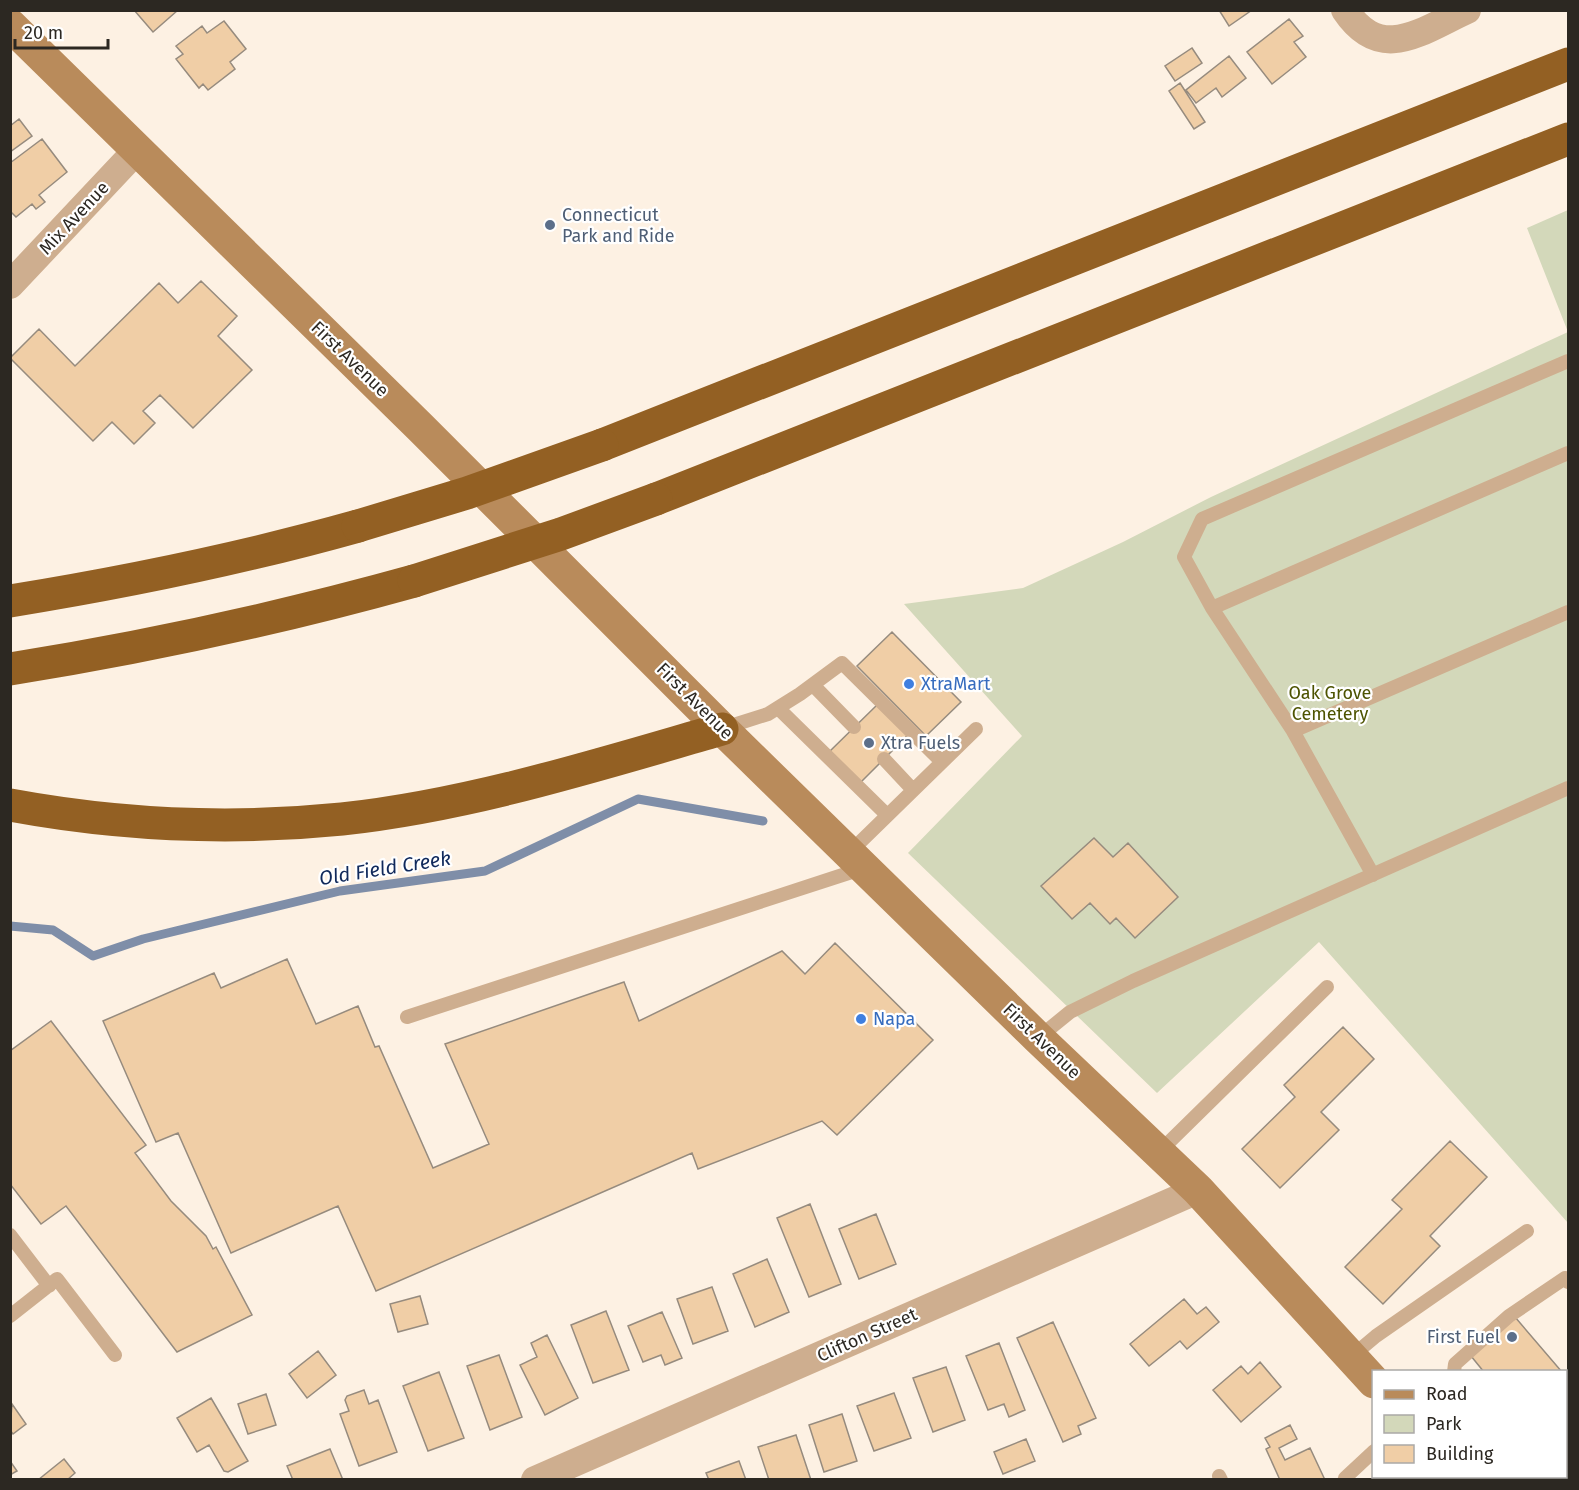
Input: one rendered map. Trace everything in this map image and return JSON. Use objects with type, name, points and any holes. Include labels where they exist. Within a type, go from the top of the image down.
[{"type":"highway","points":[[10,601],[188,568],[301,542],[467,493],[602,445],[1569,64]]},
{"type":"highway","points":[[10,669],[217,631],[331,604],[414,582],[561,534],[656,499],[1569,139]]},
{"type":"highway","points":[[10,805],[89,816],[159,822],[271,823],[341,819],[401,810],[512,787],[722,729]]},
{"type":"main road","name":"First Avenue","points":[[10,26],[372,380],[722,729],[858,859],[1038,1038],[1198,1190],[1372,1380]]},
{"type":"street","points":[[1345,10],[1354,25],[1376,39],[1396,40],[1409,37],[1467,10]]},
{"type":"street","name":"Mix Avenue","points":[[10,285],[137,150]]},
{"type":"street","name":"Clifton Street","points":[[535,1479],[1198,1190]]},
{"type":"lane","points":[[1373,876],[1293,731],[1212,608],[1184,557],[1202,519],[1569,361]]},
{"type":"lane","points":[[1212,608],[1569,453]]},
{"type":"lane","points":[[1293,731],[1569,612]]},
{"type":"lane","points":[[722,729],[768,714],[842,663],[942,762]]},
{"type":"lane","points":[[813,685],[854,727]]},
{"type":"lane","points":[[778,708],[887,815]]},
{"type":"lane","points":[[407,1017],[858,859],[887,815],[975,729]]},
{"type":"lane","points":[[884,759],[913,790]]},
{"type":"lane","points":[[1038,1038],[1070,1012],[1133,981],[1569,788]]},
{"type":"lane","points":[[1158,1153],[1327,987]]},
{"type":"lane","points":[[1351,1357],[1373,1338],[1527,1231]]},
{"type":"lane","points":[[10,1235],[49,1286]]},
{"type":"lane","points":[[1454,1370],[1455,1364],[1509,1317],[1565,1278],[1569,1282]]},
{"type":"lane","points":[[10,1316],[57,1279],[115,1355]]},
{"type":"lane","points":[[1346,1479],[1372,1453]]},
{"type":"green space","points":[[1568,210],[1568,332],[1527,228]]},
{"type":"green space","name":"Oak Grove Cemetery","points":[[1568,332],[1568,1223],[1319,942],[1157,1093],[908,853],[1022,736],[904,604],[1023,588],[1123,542],[1211,497]]},
{"type":"building","points":[[134,10],[178,10],[153,32]]},
{"type":"building","points":[[1219,10],[1252,10],[1229,26]]},
{"type":"building","points":[[1289,19],[1303,36],[1294,42],[1306,57],[1272,84],[1247,52]]},
{"type":"building","points":[[224,21],[246,49],[230,62],[235,69],[208,90],[203,84],[199,88],[176,59],[183,54],[176,46],[202,26],[207,33]]},
{"type":"building","points":[[1192,48],[1202,63],[1175,81],[1165,66]]},
{"type":"building","points":[[1229,56],[1246,78],[1222,97],[1216,88],[1196,103],[1186,90]]},
{"type":"building","points":[[1180,83],[1205,122],[1194,129],[1169,91]]},
{"type":"building","points":[[19,119],[32,136],[10,152],[10,126]]},
{"type":"building","points":[[42,139],[67,172],[39,195],[45,202],[36,209],[32,204],[16,217],[10,211],[10,163]]},
{"type":"building","points":[[201,281],[237,316],[218,336],[252,370],[193,428],[160,395],[143,411],[155,423],[134,444],[112,422],[93,441],[10,358],[39,329],[75,366],[159,283],[178,303]]},
{"type":"building","name":"XtraMart","points":[[892,632],[961,702],[926,736],[857,666]]},
{"type":"building","name":"Xtra Fuels","points":[[878,704],[908,735],[860,783],[829,752]]},
{"type":"building","points":[[1094,838],[1113,857],[1128,843],[1178,897],[1135,938],[1116,918],[1110,924],[1090,903],[1072,919],[1041,886]]},
{"type":"building","points":[[835,943],[933,1040],[837,1135],[822,1121],[698,1169],[692,1153],[376,1291],[338,1206],[231,1253],[178,1133],[156,1142],[103,1021],[214,973],[221,988],[287,959],[316,1024],[358,1006],[375,1047],[379,1046],[433,1168],[489,1144],[445,1044],[624,982],[639,1021],[782,951],[805,974]]},
{"type":"building","points":[[51,1021],[146,1145],[135,1153],[171,1201],[206,1236],[213,1249],[216,1247],[252,1315],[177,1352],[66,1206],[41,1224],[10,1184],[10,1051]]},
{"type":"building","points":[[1343,1027],[1374,1059],[1321,1112],[1339,1130],[1280,1188],[1242,1149],[1295,1097],[1284,1085]]},
{"type":"building","points":[[1450,1141],[1487,1177],[1430,1236],[1440,1246],[1383,1304],[1345,1267],[1402,1209],[1392,1200]]},
{"type":"building","points":[[810,1204],[841,1284],[809,1297],[777,1218]]},
{"type":"building","points":[[876,1214],[896,1264],[859,1279],[839,1229]]},
{"type":"building","points":[[767,1259],[789,1312],[755,1327],[733,1274]]},
{"type":"building","points":[[712,1287],[728,1331],[693,1344],[677,1299]]},
{"type":"building","points":[[420,1296],[428,1324],[398,1332],[390,1304]]},
{"type":"building","points":[[1184,1299],[1197,1314],[1206,1307],[1219,1322],[1187,1349],[1180,1341],[1149,1366],[1130,1344]]},
{"type":"building","points":[[606,1311],[629,1370],[593,1383],[571,1325]]},
{"type":"building","points":[[662,1312],[682,1358],[665,1365],[661,1355],[643,1362],[628,1326]]},
{"type":"building","name":"First Fuel","points":[[1515,1317],[1560,1370],[1482,1370],[1471,1356]]},
{"type":"building","points":[[1053,1322],[1096,1418],[1078,1426],[1081,1434],[1063,1442],[1017,1338]]},
{"type":"building","points":[[547,1335],[578,1398],[545,1415],[520,1365],[537,1357],[531,1343]]},
{"type":"building","points":[[999,1343],[1025,1410],[1009,1417],[1004,1404],[988,1410],[966,1356]]},
{"type":"building","points":[[318,1351],[336,1375],[307,1398],[289,1374]]},
{"type":"building","points":[[499,1355],[522,1417],[490,1430],[467,1366]]},
{"type":"building","points":[[1260,1362],[1281,1387],[1241,1422],[1213,1390],[1241,1366],[1248,1374]]},
{"type":"building","points":[[946,1367],[965,1420],[933,1432],[913,1378]]},
{"type":"building","points":[[439,1372],[464,1438],[428,1451],[403,1386]]},
{"type":"building","points":[[1567,1376],[1568,1378],[1568,1468],[1567,1466]]},
{"type":"building","points":[[364,1390],[369,1404],[378,1400],[397,1452],[359,1466],[340,1414],[349,1411],[345,1400],[347,1396]]},
{"type":"building","points":[[894,1393],[911,1438],[874,1451],[857,1406]]},
{"type":"building","points":[[266,1394],[276,1425],[248,1434],[238,1404]]},
{"type":"building","points":[[211,1398],[248,1461],[228,1472],[224,1471],[209,1445],[197,1452],[177,1418]]},
{"type":"building","points":[[12,1404],[26,1424],[13,1434],[10,1430]]},
{"type":"building","points":[[842,1414],[857,1461],[824,1472],[809,1425]]},
{"type":"building","points":[[1290,1425],[1297,1439],[1279,1448],[1285,1460],[1310,1448],[1325,1480],[1280,1480],[1266,1449],[1270,1447],[1265,1438]]},
{"type":"building","points":[[796,1435],[811,1480],[769,1480],[758,1447]]},
{"type":"building","points":[[1026,1439],[1035,1461],[1003,1474],[994,1452]]},
{"type":"building","points":[[330,1449],[343,1480],[293,1480],[287,1466]]},
{"type":"building","points":[[64,1459],[75,1473],[67,1480],[38,1480]]},
{"type":"building","points":[[10,1461],[17,1471],[10,1475]]},
{"type":"building","points":[[739,1461],[746,1480],[709,1480],[706,1473]]},
{"type":"waterway","name":"Old Field Creek","points":[[10,926],[53,930],[93,956],[143,939],[340,891],[485,871],[638,799],[763,821]]},
{"type":"place","name":"Connecticut Park and Ride","points":[[550,225]]},
{"type":"place","name":"XtraMart","points":[[909,684]]},
{"type":"place","name":"Xtra Fuels","points":[[869,743]]},
{"type":"place","name":"Napa","points":[[861,1019]]},
{"type":"place","name":"First Fuel","points":[[1512,1337]]}]
